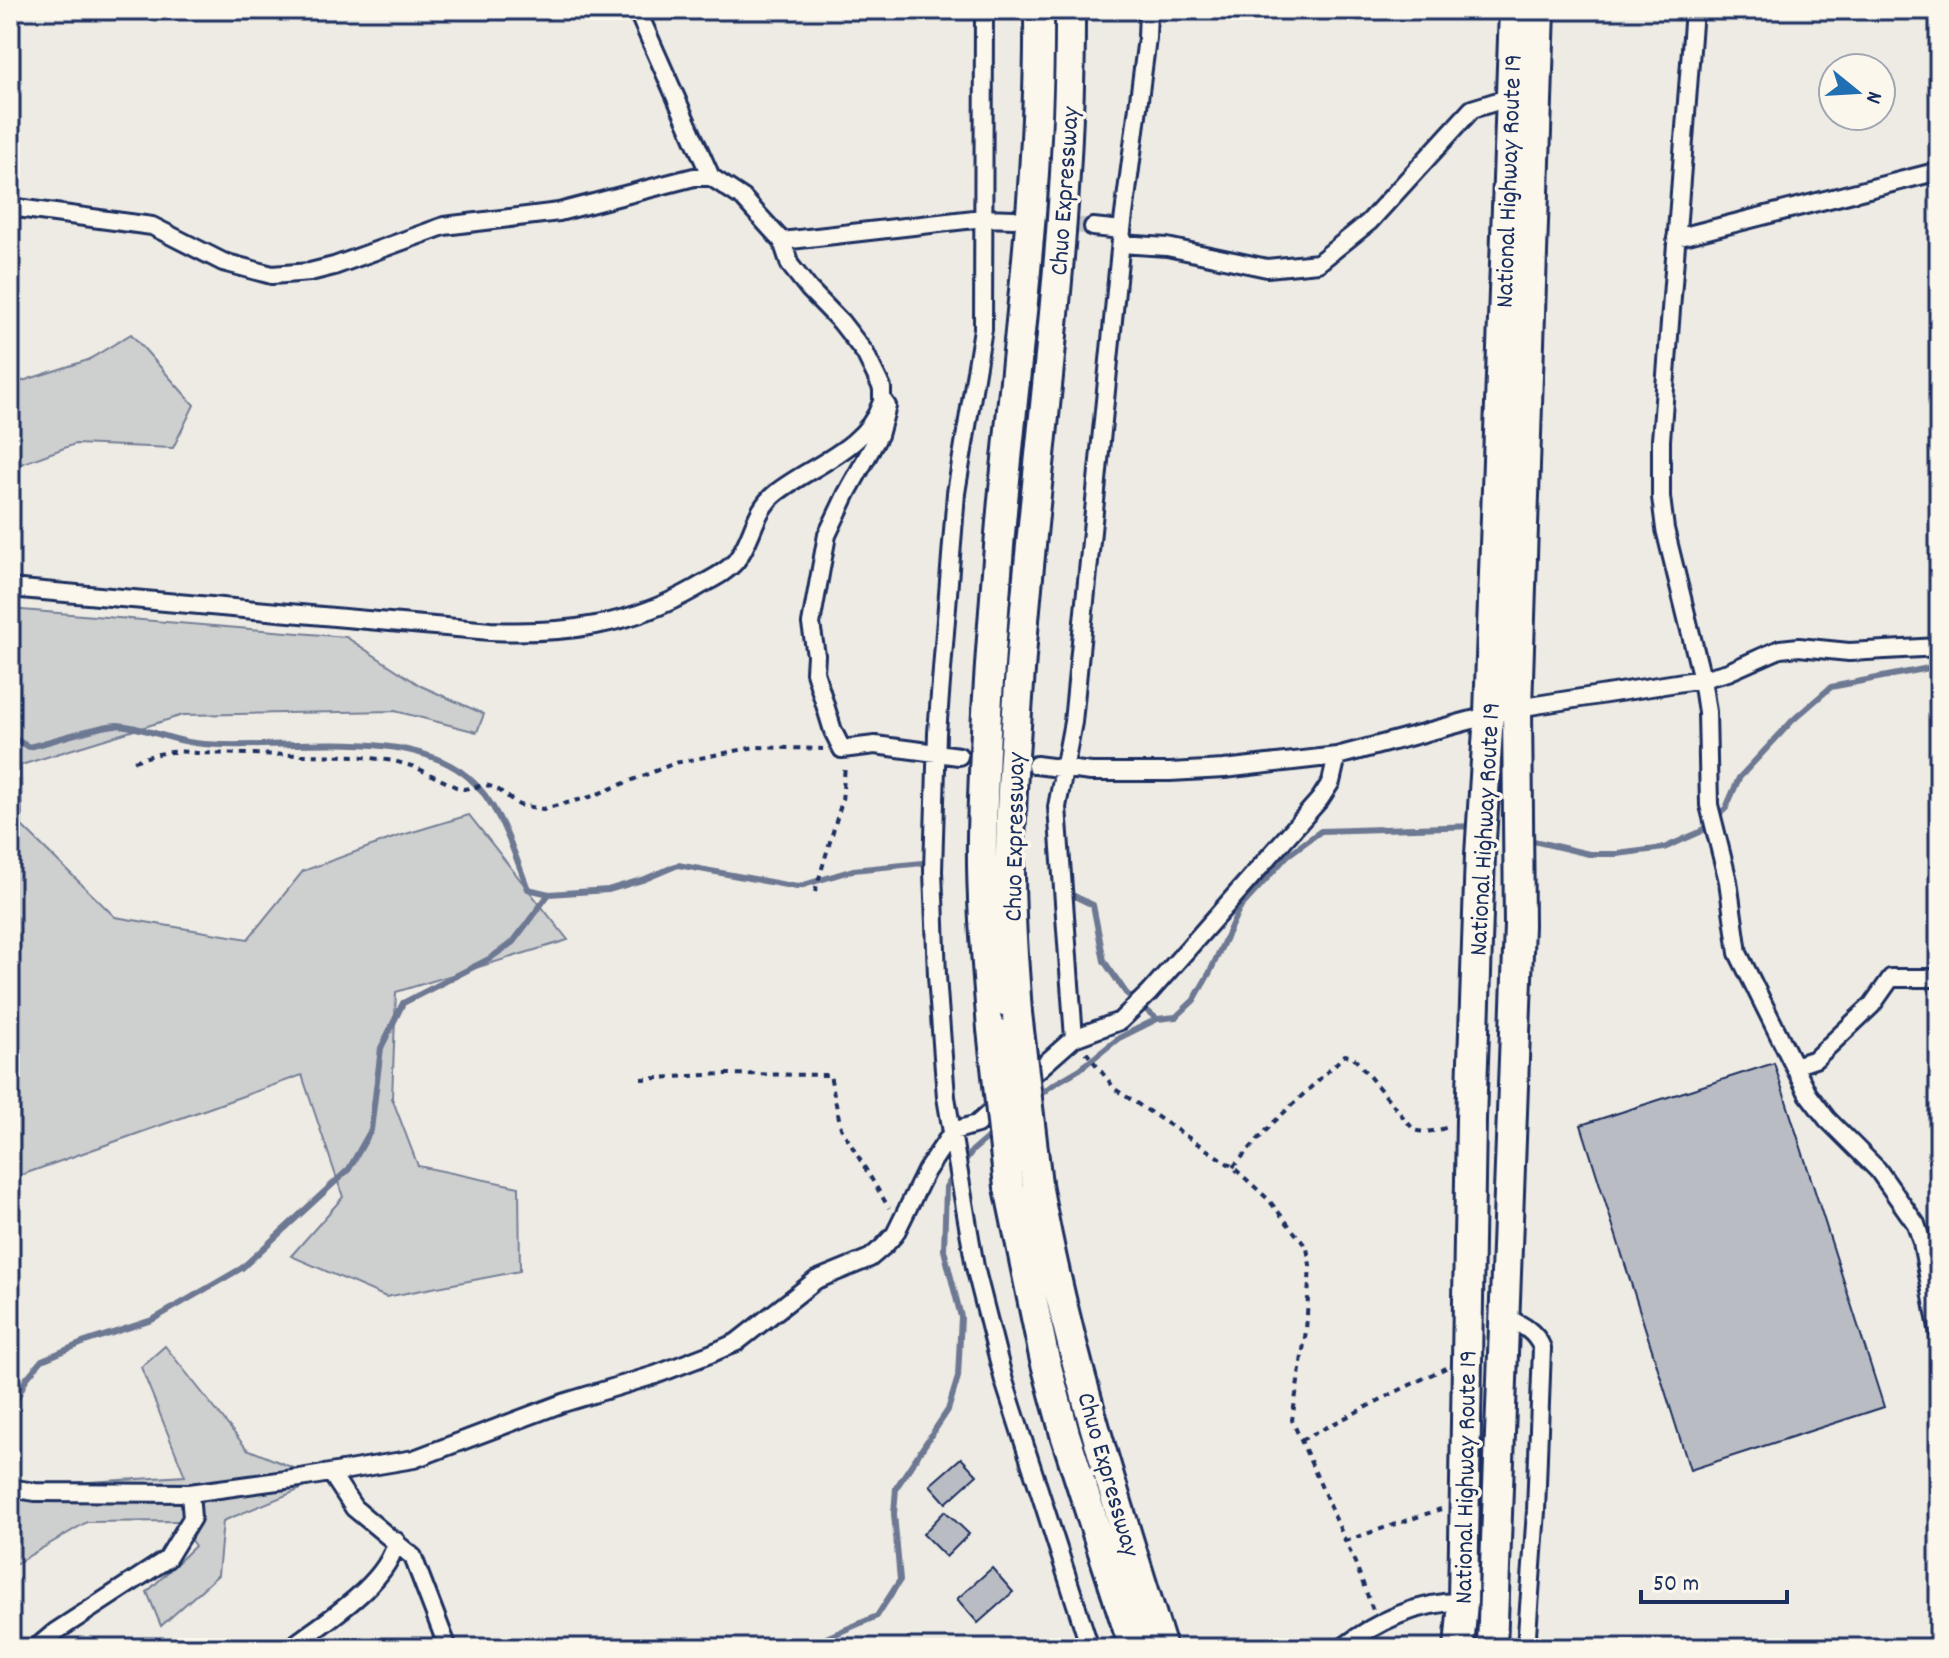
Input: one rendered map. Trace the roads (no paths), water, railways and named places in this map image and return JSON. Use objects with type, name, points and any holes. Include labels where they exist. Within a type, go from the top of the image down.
[{"type":"highway","name":"Chuo Expressway","points":[[1039,10],[1040,90],[1035,192],[1000,533],[985,738],[983,917],[992,1029],[1023,1185],[1048,1369],[1065,1434],[1134,1648]]},
{"type":"highway","name":"Chuo Expressway","points":[[1070,10],[1070,90],[1064,195],[1030,543],[1015,738],[1010,915],[1023,1185],[1051,1263],[1114,1495],[1162,1648]]},
{"type":"highway","name":"National Highway Route 19","points":[[1459,1648],[1463,1602],[1471,1125],[1480,855],[1489,714],[1514,10]]},
{"type":"highway","name":"National Highway Route 19","points":[[1492,1648],[1519,925],[1517,708],[1540,10]]},
{"type":"street","points":[[10,588],[525,633],[604,626],[669,603],[723,573],[737,560],[758,513],[772,496],[857,440],[878,413],[882,388],[865,353],[790,265],[782,241],[743,198],[711,177],[637,10]]},
{"type":"street","points":[[984,10],[983,329],[956,493],[938,752],[934,901],[946,1097],[975,1267],[1004,1381],[1090,1648]]},
{"type":"street","points":[[1078,1042],[1057,807],[1073,722],[1148,10]]},
{"type":"street","points":[[1694,10],[1661,440],[1661,497],[1665,529],[1702,679],[1707,712],[1709,805],[1723,857],[1738,953],[1818,1108],[1878,1170],[1931,1240],[1939,1334]]},
{"type":"street","points":[[1093,227],[1122,237],[1267,268],[1318,263],[1369,222],[1472,109],[1511,97]]},
{"type":"street","points":[[1676,238],[1939,171]]},
{"type":"street","points":[[10,207],[152,226],[223,262],[272,275],[310,272],[334,266],[444,226],[559,212],[650,186],[694,177],[711,177]]},
{"type":"street","points":[[782,241],[983,218],[1014,219]]},
{"type":"street","points":[[882,399],[887,406],[879,435],[827,535],[811,624],[816,655],[815,672],[833,731],[842,749],[875,745],[959,756]]},
{"type":"street","points":[[1036,765],[1091,772],[1170,772],[1337,756],[1517,708],[1702,679],[1728,672],[1780,649],[1799,647],[1849,652],[1939,647]]},
{"type":"street","points":[[10,1488],[35,1492],[190,1493],[379,1467],[427,1455],[563,1403],[655,1375],[737,1342],[816,1280],[870,1258],[884,1246],[903,1219],[926,1171],[954,1138],[977,1124],[1078,1042],[1120,1021],[1149,993],[1320,799],[1331,782],[1337,756]]},
{"type":"street","points":[[1794,1066],[1815,1059],[1872,1005],[1891,978],[1939,978]]},
{"type":"street","points":[[1503,1316],[1538,1336],[1542,1348],[1526,1648]]},
{"type":"street","points":[[331,1473],[354,1508],[413,1557],[448,1648]]},
{"type":"street","points":[[36,1648],[55,1632],[167,1559],[192,1518],[190,1493]]},
{"type":"street","points":[[290,1648],[352,1601],[389,1564],[396,1541]]},
{"type":"street","points":[[1342,1648],[1378,1623],[1424,1606],[1463,1602]]},
{"type":"waterway","points":[[1525,839],[1589,854],[1664,848],[1700,832],[1726,808],[1739,778],[1793,720],[1831,687],[1939,666]]},
{"type":"waterway","points":[[10,736],[29,747],[118,725],[195,743],[374,745],[409,750],[441,760],[479,788],[497,814],[528,889],[549,894],[608,890],[678,865],[797,887],[853,870],[923,863]]},
{"type":"waterway","points":[[1036,1098],[1119,1038],[1157,1019],[1176,1017],[1194,1000],[1239,909],[1288,855],[1321,831],[1476,826]]},
{"type":"waterway","points":[[10,1414],[26,1379],[42,1360],[152,1320],[242,1268],[349,1169],[371,1130],[381,1048],[403,1003],[489,959],[513,942],[549,894]]},
{"type":"waterway","points":[[1070,894],[1093,905],[1104,961],[1126,993],[1157,1019]]},
{"type":"waterway","points":[[962,1165],[972,1151],[993,1133]]},
{"type":"waterway","points":[[812,1648],[826,1638],[877,1616],[900,1580],[894,1514],[896,1488],[948,1410],[958,1377],[961,1317],[944,1250],[946,1187],[955,1174]]},
{"type":"tunnel","points":[[1024,220],[1093,227]]}]
